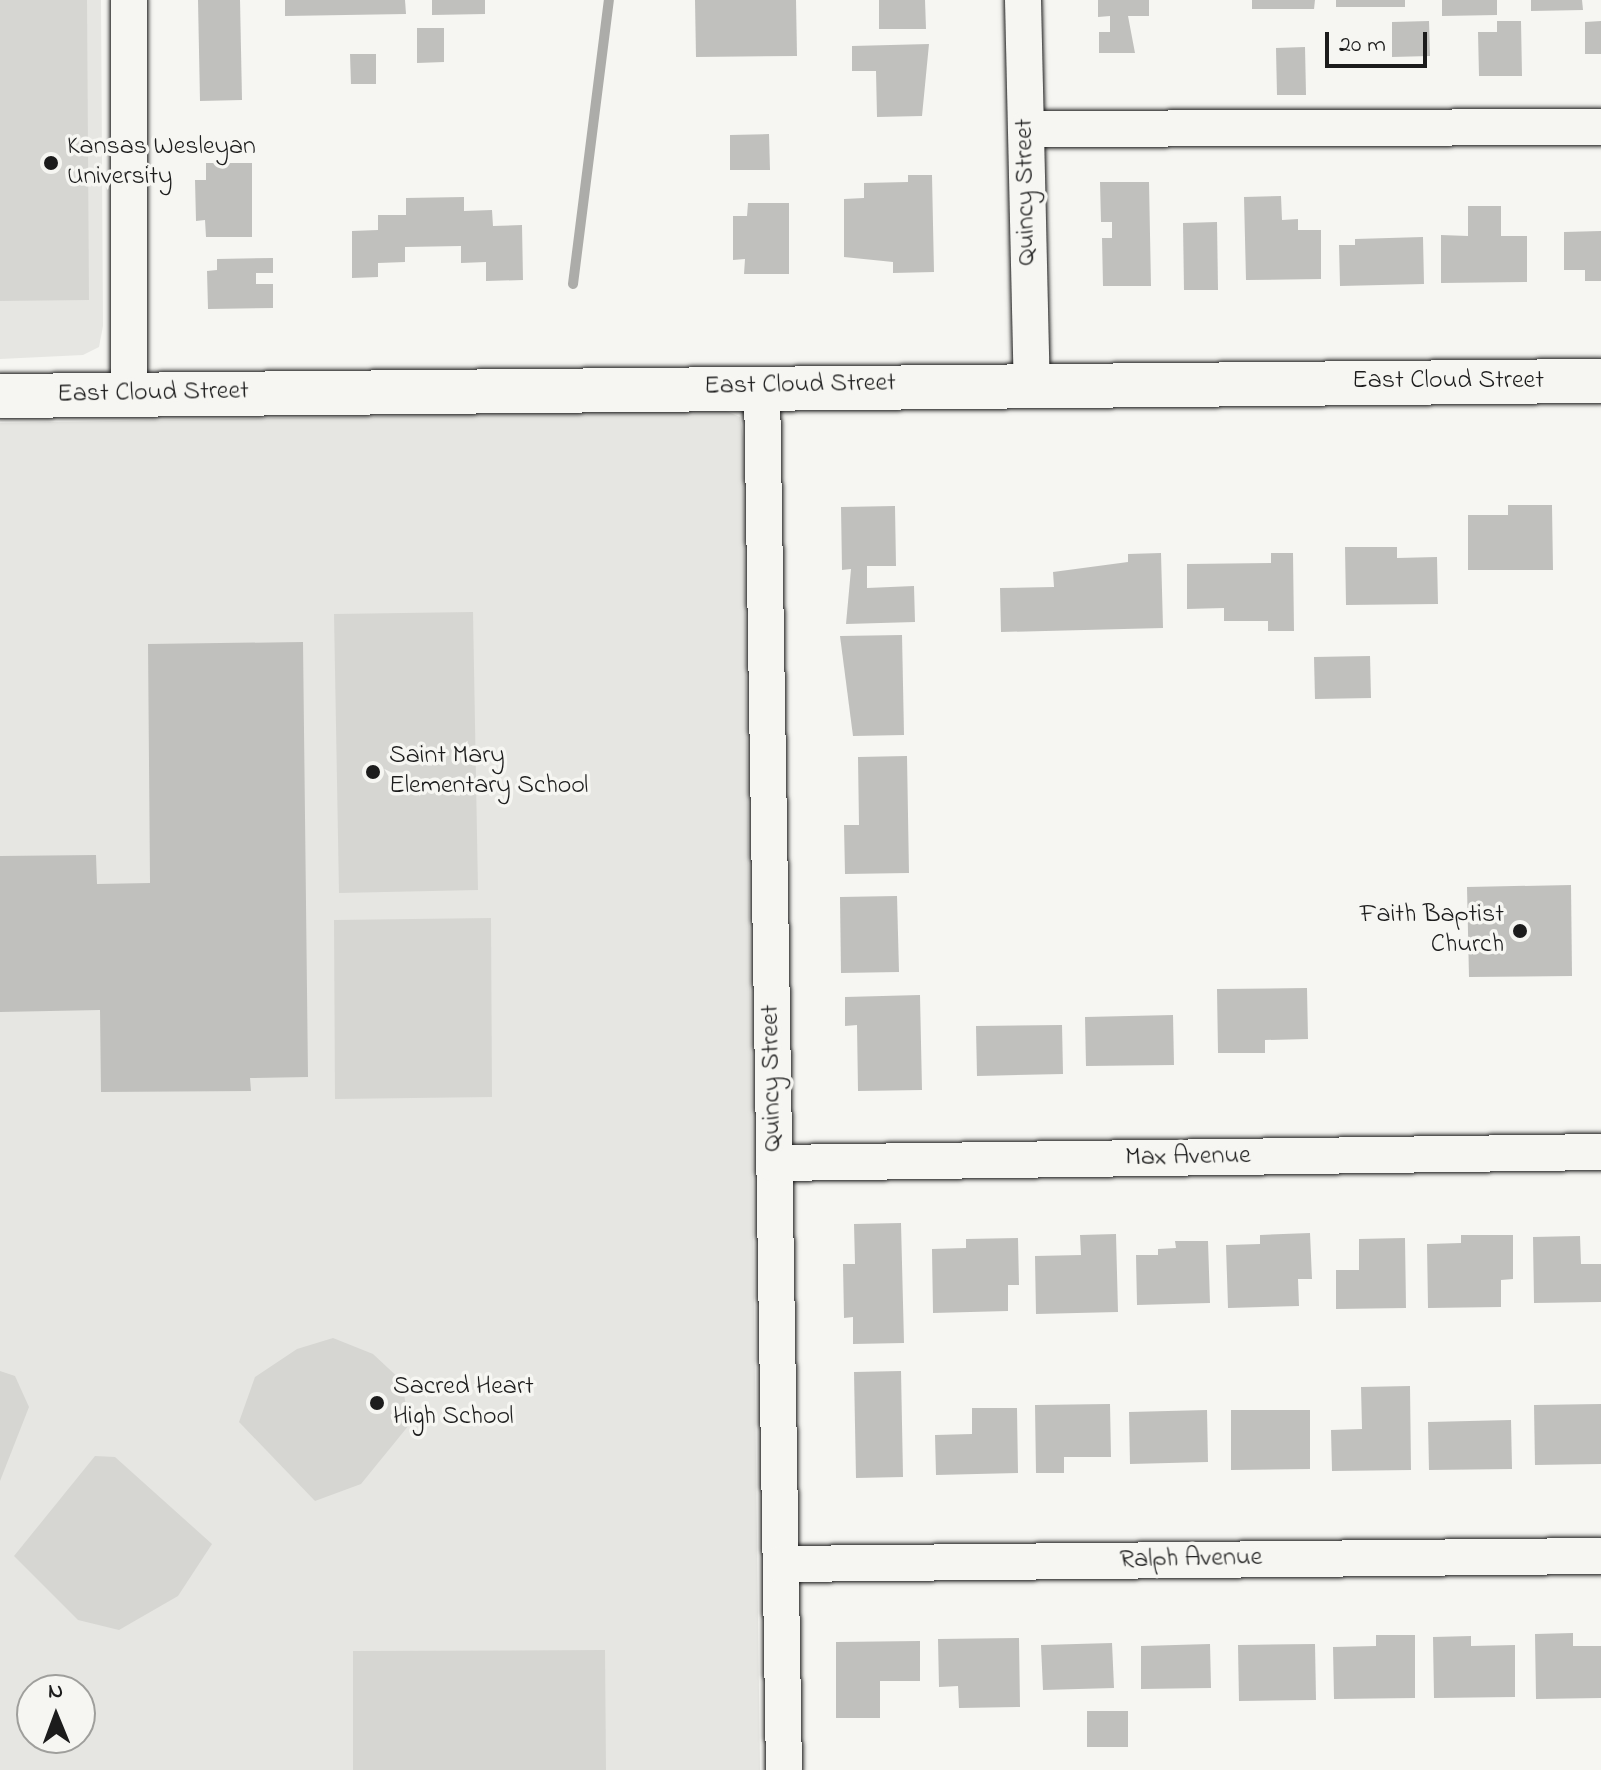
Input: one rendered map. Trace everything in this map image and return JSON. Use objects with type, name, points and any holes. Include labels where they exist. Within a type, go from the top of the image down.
[{"type":"main road","name":"East Cloud Street","points":[[0,396],[1032,383],[1601,381]]},
{"type":"street","points":[[129,0],[129,395]]},
{"type":"street","name":"Quincy Street","points":[[1023,0],[1032,383]]},
{"type":"street","points":[[1026,129],[1601,127]]},
{"type":"street","name":"Quincy Street","points":[[762,387],[784,1770]]},
{"type":"street","name":"Max Avenue","points":[[774,1163],[1601,1152]]},
{"type":"street","name":"Ralph Avenue","points":[[781,1564],[1601,1556]]},
{"type":"shaded area","name":"Kansas Wesleyan University","points":[[0,0],[101,0],[103,326],[99,347],[83,355],[0,359]]},
{"type":"shaded area","name":"Kansas Wesleyan University","points":[[0,0],[87,0],[89,300],[0,301]]},
{"type":"shaded area","points":[[724,410],[740,417],[743,438],[760,1770],[0,1770],[0,423]]},
{"type":"shaded area","points":[[473,612],[478,890],[339,893],[334,614]]},
{"type":"shaded area","points":[[491,918],[492,1097],[335,1099],[334,920]]},
{"type":"shaded area","points":[[333,1338],[373,1354],[402,1381],[409,1425],[361,1484],[315,1501],[239,1422],[255,1377],[297,1349]]},
{"type":"shaded area","points":[[0,1371],[15,1376],[29,1407],[0,1481]]},
{"type":"shaded area","points":[[95,1456],[115,1457],[212,1544],[178,1596],[119,1630],[78,1620],[14,1556]]},
{"type":"shaded area","points":[[605,1650],[606,1770],[353,1770],[353,1651]]},
{"type":"building","points":[[198,0],[240,0],[242,100],[200,101]]},
{"type":"building","points":[[285,0],[405,0],[406,14],[285,16]]},
{"type":"building","points":[[432,0],[485,0],[485,14],[432,15]]},
{"type":"building","points":[[695,0],[796,0],[797,56],[696,57]]},
{"type":"building","points":[[879,0],[925,0],[926,29],[879,29]]},
{"type":"building","points":[[1098,0],[1149,0],[1149,16],[1128,16],[1135,53],[1099,53],[1099,32],[1110,32],[1110,16],[1098,17]]},
{"type":"building","points":[[1252,0],[1315,0],[1314,9],[1252,9]]},
{"type":"building","points":[[1336,0],[1405,0],[1405,7],[1336,7]]},
{"type":"building","points":[[1442,0],[1497,0],[1497,15],[1442,16]]},
{"type":"building","points":[[1531,0],[1582,0],[1583,10],[1531,11]]},
{"type":"building","points":[[1429,21],[1430,56],[1392,57],[1392,22]]},
{"type":"building","points":[[1497,21],[1521,21],[1522,76],[1479,76],[1478,32],[1497,32]]},
{"type":"building","points":[[1601,21],[1601,54],[1585,54],[1585,22]]},
{"type":"building","points":[[417,28],[444,28],[444,62],[417,63]]},
{"type":"building","points":[[929,44],[922,116],[877,117],[876,71],[852,71],[852,46]]},
{"type":"building","points":[[1305,47],[1306,95],[1277,95],[1276,48]]},
{"type":"building","points":[[350,54],[376,54],[376,84],[351,84]]},
{"type":"building","points":[[769,134],[770,170],[730,170],[730,135]]},
{"type":"building","points":[[206,163],[252,163],[252,237],[206,237],[205,220],[196,221],[195,180],[206,180]]},
{"type":"building","points":[[908,175],[932,175],[934,272],[893,273],[893,262],[844,257],[844,199],[864,198],[864,183],[908,182]]},
{"type":"building","points":[[1100,182],[1149,182],[1151,286],[1103,286],[1102,238],[1112,238],[1112,222],[1101,222]]},
{"type":"building","points":[[1281,196],[1282,220],[1298,219],[1298,230],[1321,230],[1321,279],[1246,280],[1244,197]]},
{"type":"building","points":[[464,197],[464,211],[492,210],[493,226],[522,225],[523,280],[486,281],[486,262],[461,263],[461,246],[405,247],[405,262],[378,263],[378,277],[352,278],[352,231],[378,230],[378,215],[406,215],[406,198]]},
{"type":"building","points":[[748,203],[789,203],[789,274],[744,274],[745,259],[733,260],[733,216],[747,216]]},
{"type":"building","points":[[1468,206],[1501,206],[1501,236],[1527,236],[1527,282],[1441,283],[1441,235],[1468,236]]},
{"type":"building","points":[[1217,222],[1218,290],[1184,290],[1183,223]]},
{"type":"building","points":[[1601,231],[1601,281],[1585,281],[1585,270],[1564,270],[1564,232]]},
{"type":"building","points":[[1423,237],[1424,284],[1340,286],[1339,245],[1355,245],[1355,239]]},
{"type":"building","points":[[273,258],[273,273],[256,273],[256,284],[273,284],[273,308],[208,309],[207,271],[217,270],[217,259]]},
{"type":"building","points":[[1508,505],[1552,505],[1553,570],[1468,570],[1468,515],[1508,515]]},
{"type":"building","points":[[895,506],[896,566],[867,566],[867,588],[914,586],[915,622],[846,624],[851,569],[842,570],[841,507]]},
{"type":"building","points":[[1345,547],[1397,547],[1397,558],[1437,557],[1438,604],[1346,605]]},
{"type":"building","points":[[1161,553],[1163,628],[1001,632],[1000,588],[1054,587],[1053,572],[1128,562],[1128,554]]},
{"type":"building","points":[[1271,553],[1293,553],[1294,631],[1268,631],[1268,621],[1224,621],[1224,608],[1187,609],[1187,564],[1271,563]]},
{"type":"building","points":[[902,635],[904,735],[853,736],[840,636]]},
{"type":"building","points":[[303,642],[308,1077],[250,1078],[251,1091],[101,1092],[100,1010],[0,1012],[0,856],[96,855],[97,884],[150,883],[148,644]]},
{"type":"building","points":[[1370,656],[1371,698],[1315,699],[1314,657]]},
{"type":"building","points":[[907,756],[909,873],[845,874],[844,825],[859,825],[858,757]]},
{"type":"building","name":"Faith Baptist Church","points":[[1571,885],[1572,976],[1469,977],[1467,887]]},
{"type":"building","points":[[897,896],[899,972],[841,973],[840,897]]},
{"type":"building","points":[[1307,988],[1308,1039],[1265,1040],[1265,1053],[1218,1053],[1217,989]]},
{"type":"building","points":[[920,995],[922,1090],[858,1091],[857,1025],[845,1026],[845,997]]},
{"type":"building","points":[[1173,1015],[1174,1065],[1086,1066],[1085,1017]]},
{"type":"building","points":[[1062,1025],[1063,1074],[977,1076],[976,1026]]},
{"type":"building","points":[[901,1223],[904,1343],[853,1344],[853,1317],[844,1318],[843,1264],[855,1264],[854,1224]]},
{"type":"building","points":[[1310,1233],[1312,1279],[1298,1279],[1299,1306],[1228,1308],[1226,1245],[1260,1244],[1260,1235]]},
{"type":"building","points":[[1116,1234],[1118,1312],[1036,1314],[1035,1256],[1081,1255],[1080,1235]]},
{"type":"building","points":[[1461,1235],[1513,1235],[1513,1279],[1501,1280],[1501,1307],[1428,1308],[1427,1244],[1461,1243]]},
{"type":"building","points":[[1580,1236],[1581,1264],[1601,1264],[1601,1302],[1534,1303],[1533,1237]]},
{"type":"building","points":[[1018,1238],[1019,1285],[1008,1285],[1008,1311],[933,1313],[932,1249],[966,1248],[966,1239]]},
{"type":"building","points":[[1405,1238],[1406,1308],[1336,1309],[1336,1270],[1359,1270],[1359,1239]]},
{"type":"building","points":[[1175,1241],[1208,1241],[1210,1303],[1137,1305],[1136,1255],[1158,1255],[1158,1249],[1176,1248]]},
{"type":"building","points":[[901,1371],[903,1477],[856,1478],[854,1372]]},
{"type":"building","points":[[1410,1386],[1411,1470],[1332,1471],[1331,1430],[1362,1429],[1361,1387]]},
{"type":"building","points":[[1110,1404],[1111,1457],[1064,1457],[1064,1473],[1036,1473],[1035,1405]]},
{"type":"building","points":[[1601,1404],[1601,1464],[1535,1465],[1534,1405]]},
{"type":"building","points":[[972,1408],[1017,1408],[1018,1473],[936,1475],[935,1435],[972,1434]]},
{"type":"building","points":[[1207,1410],[1208,1462],[1130,1464],[1129,1412]]},
{"type":"building","points":[[1231,1410],[1310,1410],[1310,1469],[1231,1470]]},
{"type":"building","points":[[1511,1420],[1512,1469],[1429,1470],[1428,1422]]},
{"type":"building","points":[[1573,1633],[1573,1646],[1601,1646],[1601,1698],[1536,1699],[1535,1634]]},
{"type":"building","points":[[1376,1635],[1415,1635],[1415,1698],[1334,1699],[1333,1647],[1376,1646]]},
{"type":"building","points":[[1471,1636],[1471,1646],[1515,1645],[1515,1697],[1434,1698],[1433,1637]]},
{"type":"building","points":[[1019,1638],[1020,1707],[959,1708],[958,1686],[939,1687],[938,1639]]},
{"type":"building","points":[[920,1641],[920,1681],[880,1681],[880,1718],[836,1718],[836,1642]]},
{"type":"building","points":[[1112,1643],[1114,1688],[1043,1690],[1041,1645]]},
{"type":"building","points":[[1210,1644],[1211,1688],[1141,1689],[1141,1646]]},
{"type":"building","points":[[1315,1644],[1316,1700],[1239,1701],[1238,1645]]},
{"type":"building","points":[[1087,1711],[1128,1711],[1128,1747],[1087,1747]]},
{"type":"waterway","points":[[573,284],[609,0]]},
{"type":"place","name":"Kansas Wesleyan University","points":[[51,163]]},
{"type":"place","name":"Saint Mary Elementary School","points":[[373,772]]},
{"type":"place","name":"Faith Baptist Church","points":[[1520,931]]},
{"type":"place","name":"Sacred Heart High School","points":[[377,1403]]}]
